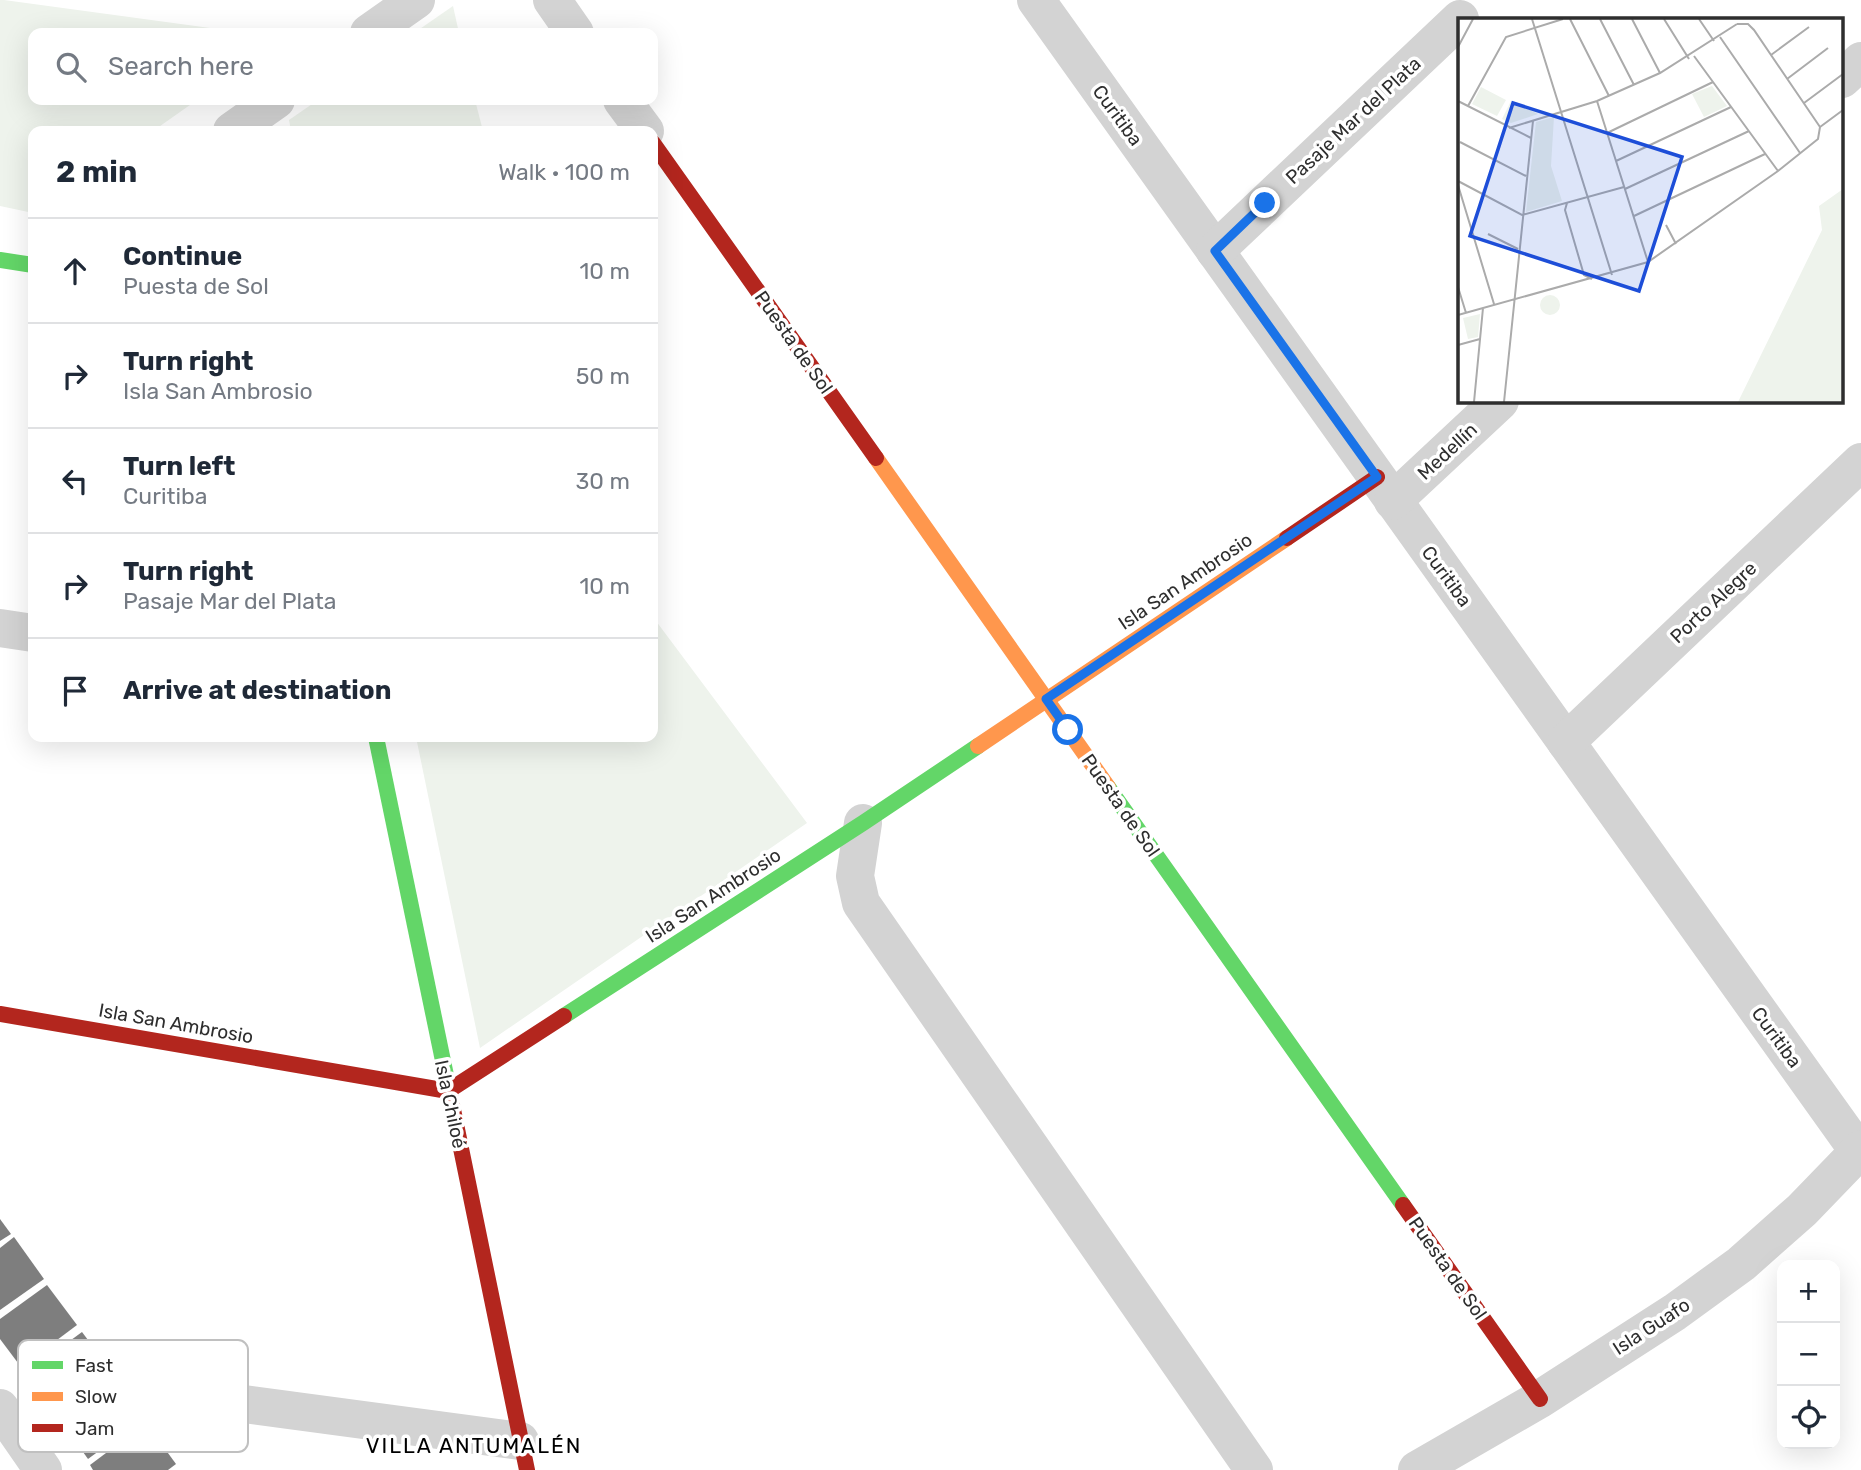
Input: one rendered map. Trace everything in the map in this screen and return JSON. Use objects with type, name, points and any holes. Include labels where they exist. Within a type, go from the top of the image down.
[{"type":"street","points":[[376,28],[416,0]]},
{"type":"street","points":[[552,0],[572,28]]},
{"type":"street","name":"Curitiba","points":[[1036,0],[1860,1151]]},
{"type":"street","name":"Pasaje Mar del Plata","points":[[1461,18],[1481,0]]},
{"type":"street","name":"Pasaje Mar del Plata","points":[[1215,251],[1458,21]]},
{"type":"street","points":[[1843,78],[1861,61]]},
{"type":"street","points":[[626,105],[641,126]]},
{"type":"street","name":"Puesta de Sol","points":[[658,150],[1540,1399]]},
{"type":"street","points":[[0,260],[28,264]]},
{"type":"street","name":"Medellín","points":[[1385,489],[1499,402]]},
{"type":"street","name":"Porto Alegre","points":[[1566,742],[1861,462]]},
{"type":"street","name":"Isla San Ambrosio","points":[[0,1014],[448,1091],[863,823],[1046,699],[1385,489]]},
{"type":"street","points":[[0,628],[28,632]]},
{"type":"street","name":"Isla Chiloé","points":[[377,742],[523,1456]]},
{"type":"street","points":[[863,823],[855,877],[861,903],[1254,1470]]},
{"type":"street","name":"Isla Guafo","points":[[1416,1470],[1540,1399],[1675,1312],[1741,1264],[1801,1210],[1860,1151]]},
{"type":"street","points":[[0,1408],[18,1434]]},
{"type":"street","points":[[248,1408],[523,1456]]},
{"type":"street","points":[[31,1452],[43,1470]]},
{"type":"shaded area","points":[[0,0],[210,28],[28,28],[28,105],[190,105],[160,126],[28,126],[28,212],[0,206]]},
{"type":"shaded area","points":[[453,6],[458,28],[421,28]]},
{"type":"shaded area","points":[[311,105],[476,105],[482,126],[290,126],[289,120]]},
{"type":"shaded area","points":[[658,624],[807,823],[480,1048],[417,742],[658,742]]},
{"type":"building","points":[[0,1219],[11,1234],[0,1241]]},
{"type":"building","points":[[14,1237],[44,1279],[0,1310],[0,1248]]},
{"type":"building","points":[[47,1285],[77,1325],[57,1340],[18,1340],[18,1363],[0,1339],[0,1319]]},
{"type":"building","points":[[82,1332],[88,1340],[71,1340]]},
{"type":"building","points":[[83,1452],[98,1452],[88,1459]]},
{"type":"building","points":[[107,1452],[167,1452],[176,1464],[168,1470],[93,1470],[90,1465]]},
{"type":"traffic: fast","points":[[0,260],[28,264]]},
{"type":"traffic: fast","points":[[377,742],[448,1085]]},
{"type":"traffic: fast","points":[[564,1016],[978,746]]},
{"type":"traffic: fast","points":[[1108,787],[1403,1205]]},
{"type":"traffic: slow","points":[[876,458],[1108,787]]},
{"type":"traffic: slow","points":[[978,746],[1287,538]]},
{"type":"traffic: jam","points":[[658,150],[876,458]]},
{"type":"traffic: jam","points":[[1287,538],[1377,477]]},
{"type":"traffic: jam","points":[[0,1014],[448,1091],[564,1016]]},
{"type":"traffic: jam","points":[[448,1085],[527,1470]]},
{"type":"traffic: jam","points":[[1403,1205],[1540,1399]]},
{"type":"district","name":"VILLA ANTUMALÉN","points":[[474,1446]]},
{"type":"route","points":[[1068,730],[1046,699],[1377,477],[1215,251],[1265,203]]}]
